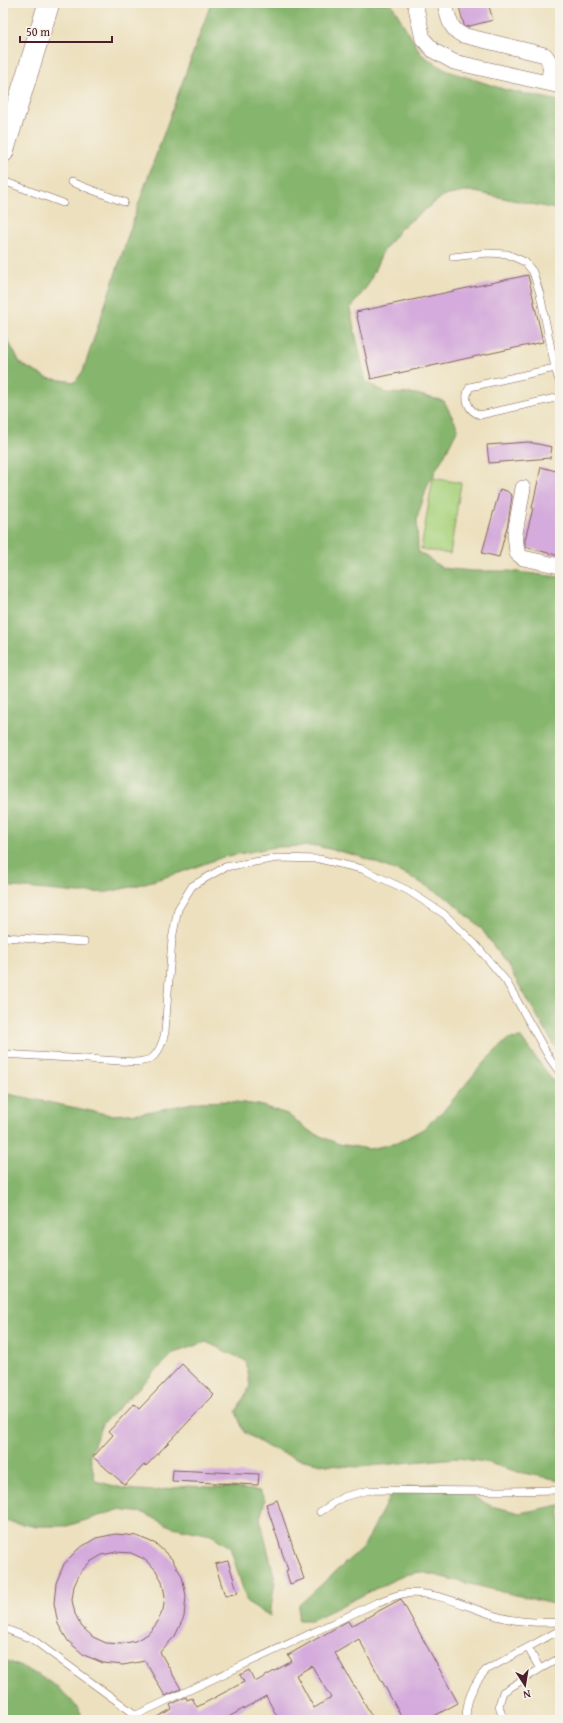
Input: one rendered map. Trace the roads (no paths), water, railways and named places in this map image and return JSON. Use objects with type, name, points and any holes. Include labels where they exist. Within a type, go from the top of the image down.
[{"type":"main road","points":[[3,152],[49,3]]},
{"type":"street","points":[[414,3],[423,39],[434,51],[454,62],[554,84],[549,60],[544,55],[455,32],[449,19],[446,3]]},
{"type":"street","points":[[524,488],[515,533],[517,553],[523,558],[560,566]]},
{"type":"lane","points":[[3,181],[63,203]]},
{"type":"lane","points":[[71,182],[124,202]]},
{"type":"lane","points":[[452,257],[487,253],[507,254],[525,262],[533,272],[540,294],[555,368],[560,384]]},
{"type":"lane","points":[[555,368],[470,388],[466,393],[467,401],[474,413],[480,415],[560,397]]},
{"type":"lane","points":[[3,1054],[137,1062],[149,1060],[163,1042],[172,939],[178,909],[192,886],[226,867],[278,858],[319,859],[362,869],[407,890],[444,914],[475,944],[506,981],[550,1060],[560,1073]]},
{"type":"lane","points":[[3,937],[84,942]]},
{"type":"lane","points":[[320,1512],[343,1497],[370,1490],[560,1490]]},
{"type":"lane","points":[[3,1628],[32,1639],[135,1718],[376,1603],[400,1594],[427,1594],[498,1616],[517,1620],[540,1623],[560,1622]]},
{"type":"lane","points":[[466,1720],[468,1701],[478,1678],[486,1670],[560,1630]]},
{"type":"lane","points":[[528,1648],[540,1669]]},
{"type":"lane","points":[[503,1720],[499,1705],[503,1692],[560,1658]]}]
